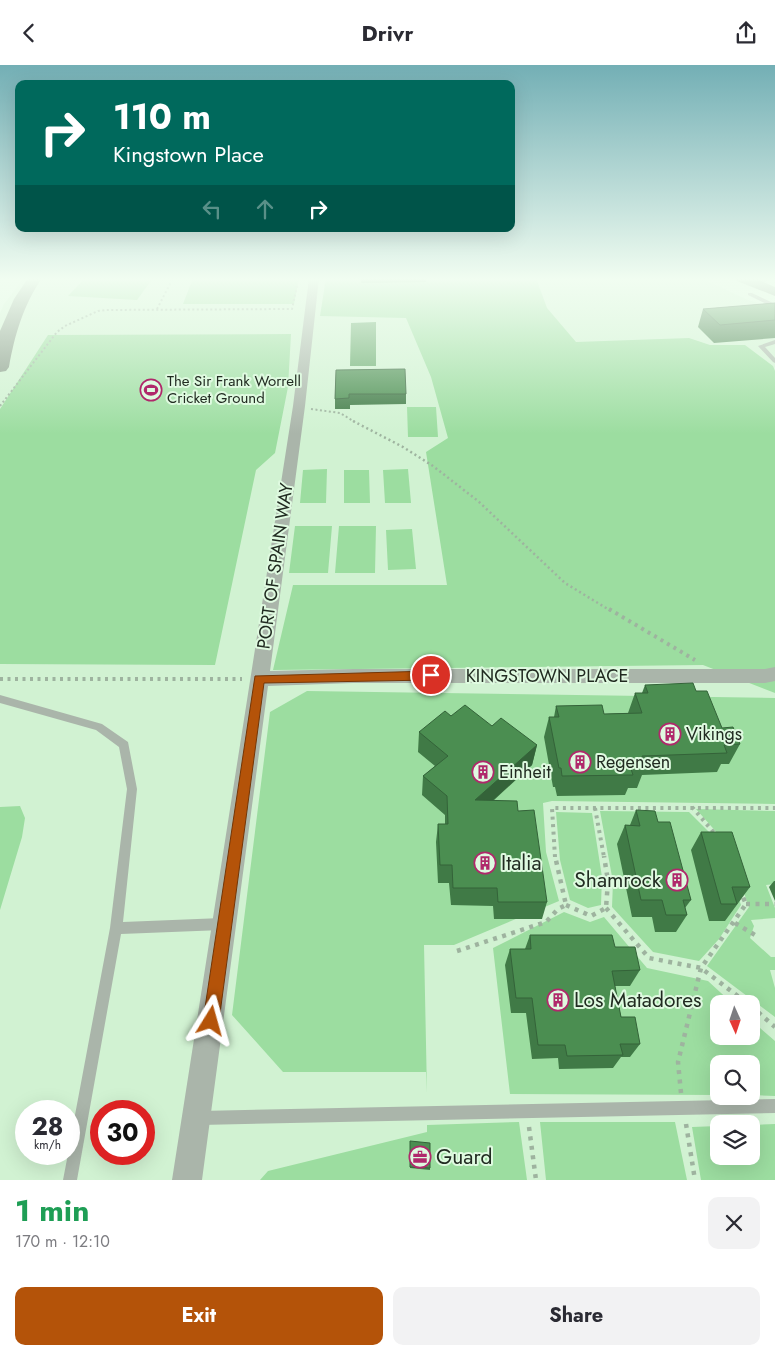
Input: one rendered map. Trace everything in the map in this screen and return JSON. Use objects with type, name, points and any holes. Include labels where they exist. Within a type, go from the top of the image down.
[{"type":"street","points":[[0,367],[7,330]]},
{"type":"street","name":"PORT OF SPAIN WAY","points":[[187,1180],[299,406],[308,330]]},
{"type":"street","name":"KINGSTOWN PLACE","points":[[259,679],[353,676],[765,676],[775,673]]},
{"type":"lane","points":[[775,342],[761,345],[775,361]]},
{"type":"lane","points":[[0,699],[99,727],[124,745],[132,789],[116,928],[70,1180]]},
{"type":"lane","points":[[116,928],[225,924]]},
{"type":"lane","points":[[197,1118],[775,1106]]},
{"type":"path","points":[[0,406],[3,405],[26,370],[60,330]]},
{"type":"path","points":[[299,406],[318,411],[340,413],[434,466],[478,501],[566,583],[671,647],[724,675]]},
{"type":"path","points":[[0,679],[259,679]]},
{"type":"path","points":[[692,807],[724,843]]},
{"type":"path","points":[[566,905],[556,861],[552,808],[775,808]]},
{"type":"path","points":[[594,808],[608,881],[606,908],[649,958],[701,968],[736,995]]},
{"type":"path","points":[[740,887],[746,904]]},
{"type":"path","points":[[746,904],[775,904]]},
{"type":"path","points":[[695,1180],[682,1108],[678,1062],[701,968],[746,904]]},
{"type":"path","points":[[457,951],[546,922],[558,909],[566,905],[592,916],[606,908]]},
{"type":"path","points":[[734,923],[755,935]]},
{"type":"path","points":[[760,1014],[775,1027]]},
{"type":"path","points":[[527,1111],[536,1180]]},
{"type":"shaded area","points":[[0,330],[775,330],[775,1180],[0,1180]]},
{"type":"shaded area","points":[[351,330],[376,330],[376,366],[350,366]]},
{"type":"shaded area","points":[[411,330],[566,330],[576,342],[689,338],[710,345],[745,345],[773,366],[775,371],[775,693],[703,665],[273,670],[293,585],[447,585],[426,452],[448,438],[431,377]]},
{"type":"shaded area","points":[[291,334],[288,387],[275,453],[256,470],[215,665],[0,664],[0,409],[48,335]]},
{"type":"shaded area","points":[[407,407],[436,407],[438,437],[408,437]]},
{"type":"shaded area","points":[[327,469],[326,503],[300,503],[303,470]]},
{"type":"shaded area","points":[[408,469],[411,503],[385,503],[383,470]]},
{"type":"shaded area","points":[[344,470],[369,470],[370,503],[344,503]]},
{"type":"shaded area","points":[[295,526],[332,526],[328,573],[289,573]]},
{"type":"shaded area","points":[[339,526],[376,526],[375,573],[335,573]]},
{"type":"shaded area","points":[[412,529],[416,569],[388,570],[386,530]]},
{"type":"shaded area","points":[[307,691],[775,698],[775,804],[552,801],[543,803],[546,852],[559,901],[454,945],[424,945],[427,1093],[426,1072],[283,1072],[232,1015],[270,712]]},
{"type":"shaded area","points":[[20,806],[25,818],[22,837],[0,910],[0,807]]},
{"type":"shaded area","points":[[696,809],[775,811],[775,884],[766,885],[775,908],[775,918],[751,920],[754,926],[750,938],[771,957],[775,957],[775,970],[770,970],[775,988],[775,1017],[760,1006],[760,995],[746,995],[707,966],[749,907],[726,843]]},
{"type":"shaded area","points":[[600,811],[689,812],[720,843],[741,905],[719,939],[699,961],[653,952],[612,907],[613,882]]},
{"type":"shaded area","points":[[556,812],[592,813],[602,877],[601,905],[588,908],[570,900],[560,860]]},
{"type":"shaded area","points":[[564,912],[590,922],[604,917],[647,968],[708,981],[723,995],[710,995],[710,1045],[760,1045],[760,1028],[775,1041],[775,1096],[760,1095],[760,1055],[710,1055],[710,1095],[510,1094],[493,948]]},
{"type":"shaded area","points":[[519,1122],[527,1180],[260,1180],[268,1171],[427,1132],[427,1125]]},
{"type":"shaded area","points":[[540,1122],[675,1122],[687,1180],[546,1180]]},
{"type":"shaded area","points":[[775,1124],[775,1180],[701,1180],[692,1127],[710,1126],[710,1165],[760,1165],[760,1125]]},
{"type":"building","points":[[405,369],[406,394],[349,394],[349,398],[335,399],[336,370]]},
{"type":"building","points":[[693,683],[696,691],[707,691],[722,728],[733,727],[740,744],[724,745],[727,753],[642,756],[645,768],[631,769],[633,775],[562,776],[549,717],[559,717],[556,706],[602,705],[604,714],[642,713],[635,693],[648,693],[645,685]]},
{"type":"building","points":[[465,705],[492,726],[501,718],[537,745],[475,800],[517,801],[518,811],[534,810],[547,902],[498,902],[497,888],[453,888],[452,865],[440,865],[438,824],[448,824],[447,796],[423,776],[448,756],[419,732],[445,711],[451,716]]},
{"type":"building","points":[[636,810],[655,811],[658,822],[670,822],[691,900],[683,900],[687,915],[666,915],[662,900],[641,900],[625,825],[640,826]]},
{"type":"building","points":[[701,832],[732,832],[750,887],[732,887],[737,904],[721,904]]},
{"type":"building","name":"Los Matadores","points":[[530,935],[612,935],[615,947],[635,947],[640,970],[612,971],[621,1017],[635,1017],[640,1044],[620,1044],[623,1055],[567,1056],[565,1045],[538,1045],[532,998],[516,998],[510,949],[531,949]]},
{"type":"building","name":"Guard","points":[[410,1141],[430,1143],[430,1168],[410,1167]]},
{"type":"place","name":"The Sir Frank Worrell Cricket Ground","points":[[151,390]]},
{"type":"place","name":"Vikings","points":[[670,734]]},
{"type":"place","name":"Regensen","points":[[580,762]]},
{"type":"place","name":"Einheit","points":[[483,772]]},
{"type":"place","name":"Italia","points":[[485,863]]},
{"type":"place","name":"Shamrock","points":[[677,880]]},
{"type":"place","name":"Los Matadores","points":[[558,1000]]},
{"type":"place","name":"Guard","points":[[420,1157]]},
{"type":"route","points":[[211,1021],[259,679],[431,675]]}]
